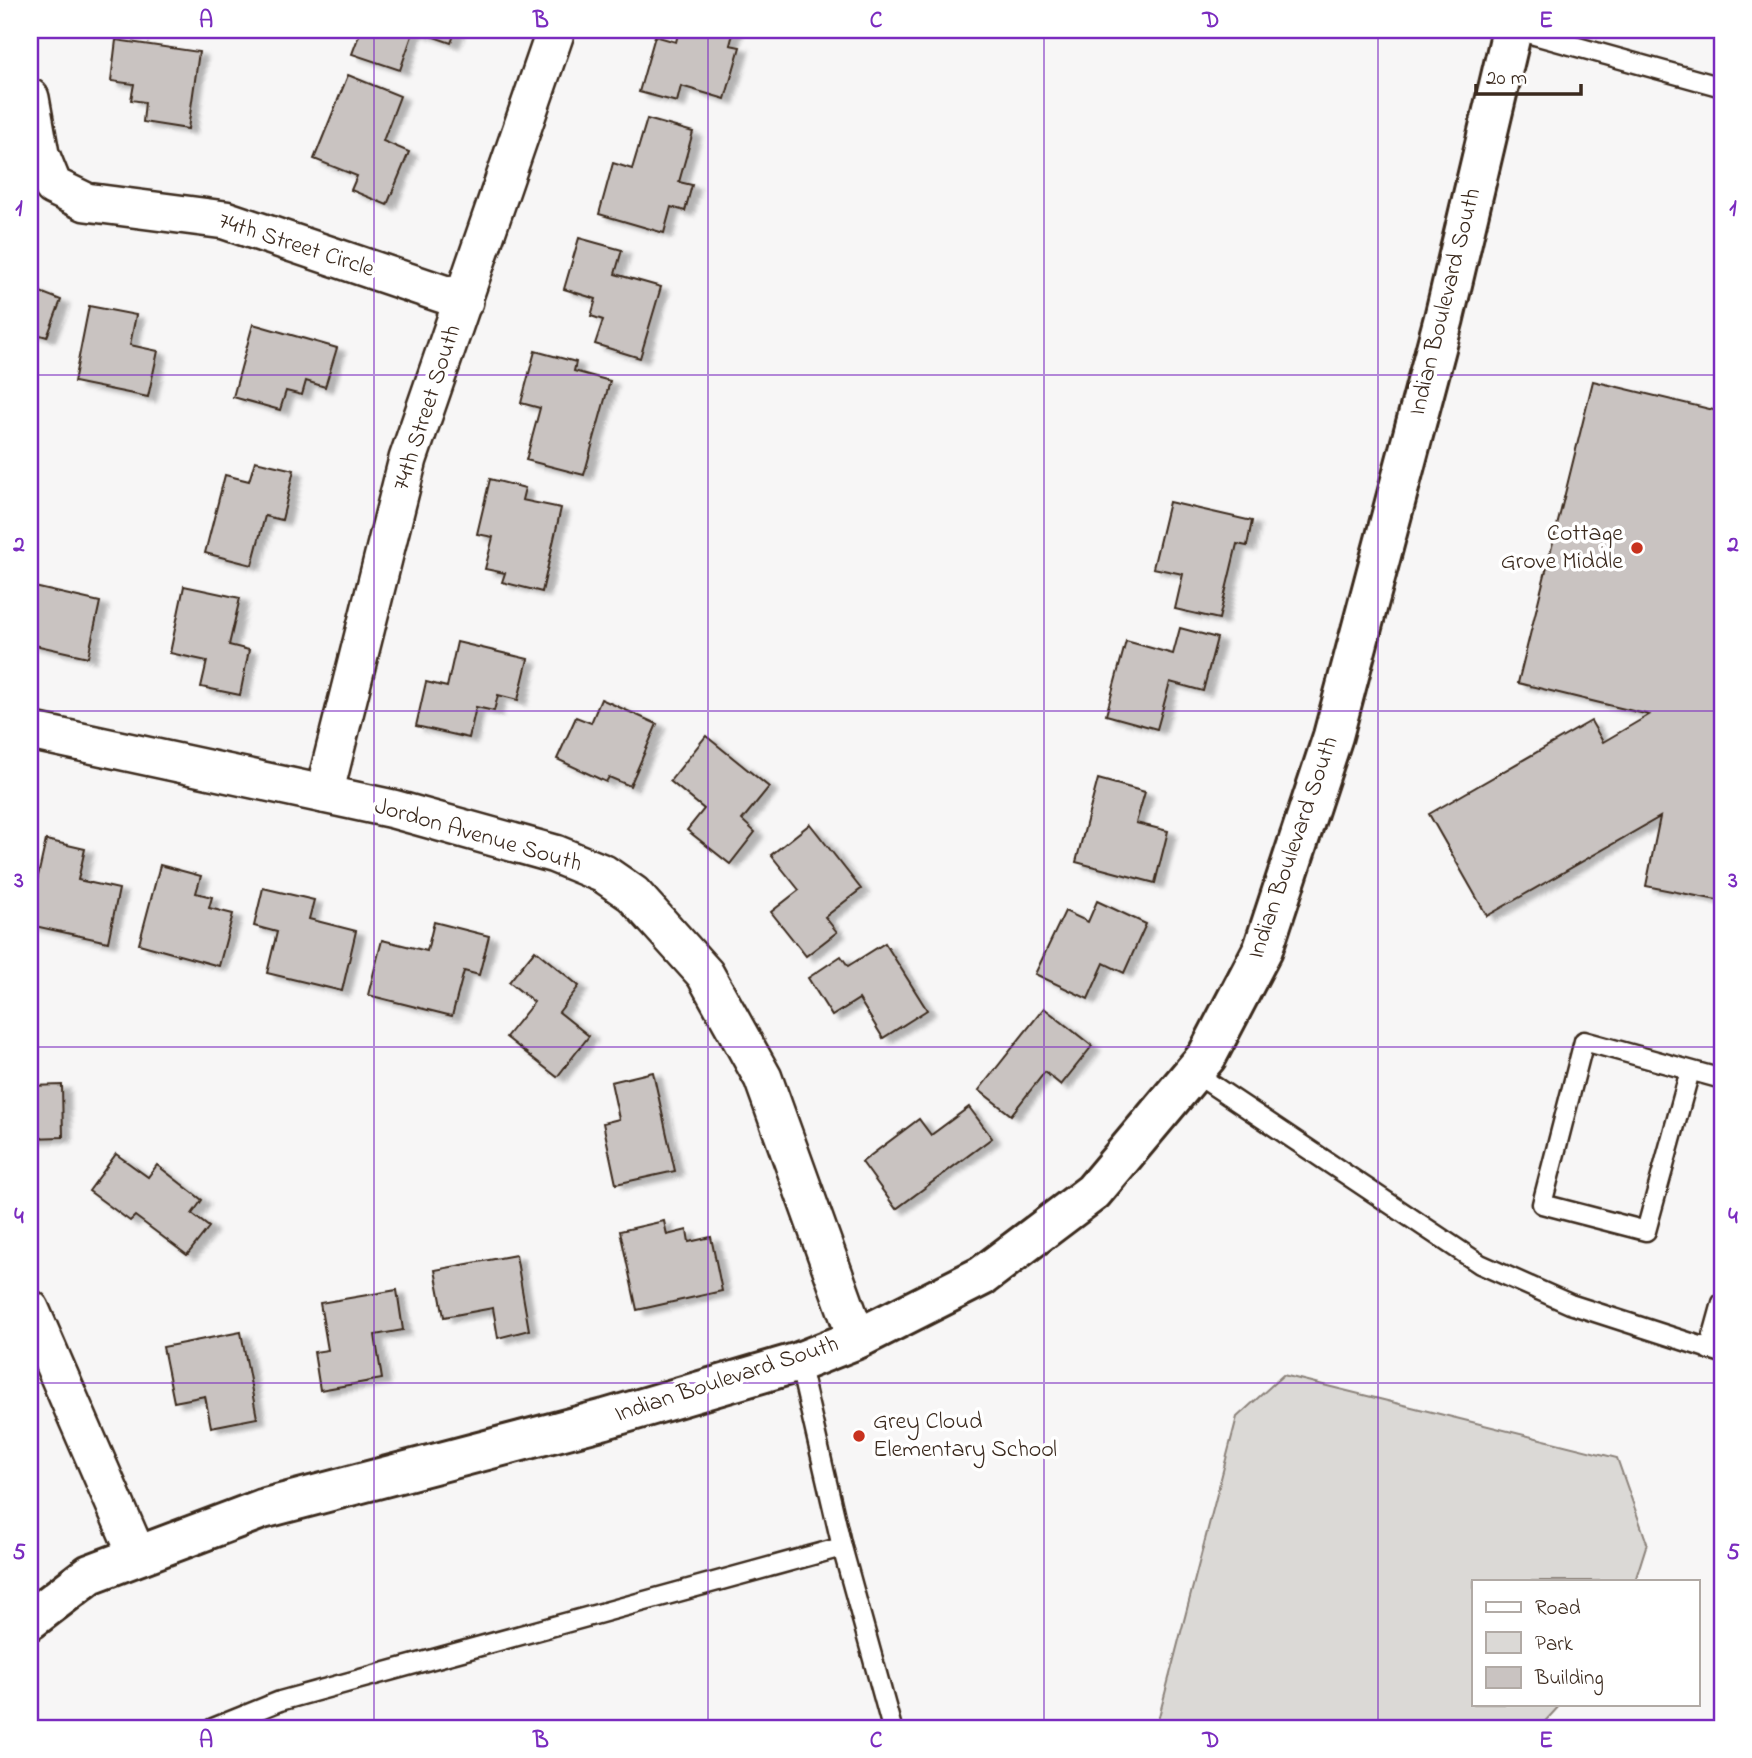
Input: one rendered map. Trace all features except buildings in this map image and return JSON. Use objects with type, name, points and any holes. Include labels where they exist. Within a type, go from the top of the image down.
[{"type":"street","name":"74th Street South","points":[[324,794],[408,459],[556,30]]},
{"type":"street","name":"Indian Boulevard South","points":[[30,1620],[90,1574],[262,1509],[605,1419],[799,1362],[857,1339],[982,1276],[1093,1192],[1207,1056],[1263,949],[1333,736],[1444,318],[1514,30]]},
{"type":"street","name":"74th Street Circle","points":[[30,97],[40,154],[53,186],[86,202],[225,220],[464,301]]},
{"type":"street","name":"Jordon Avenue South","points":[[30,731],[393,809],[555,854],[604,874],[634,894],[705,974],[764,1078],[857,1339]]},
{"type":"street","points":[[30,1309],[137,1555]]},
{"type":"lane","points":[[1514,30],[1722,87]]},
{"type":"lane","points":[[1690,1071],[1646,1231],[1542,1204],[1584,1041],[1722,1079]]},
{"type":"lane","points":[[1193,1072],[1480,1264],[1570,1304],[1716,1352],[1722,1303]]},
{"type":"lane","points":[[799,1362],[842,1546],[892,1728]]},
{"type":"lane","points":[[213,1728],[280,1701],[842,1546]]},
{"type":"green space","points":[[1283,1375],[1617,1458],[1647,1543],[1635,1580],[1472,1580],[1472,1706],[1559,1706],[1539,1728],[1156,1728],[1237,1417]]},
{"type":"place","name":"Cottage Grove Middle","points":[[1637,548]]},
{"type":"place","name":"Grey Cloud Elementary School","points":[[859,1436]]}]
